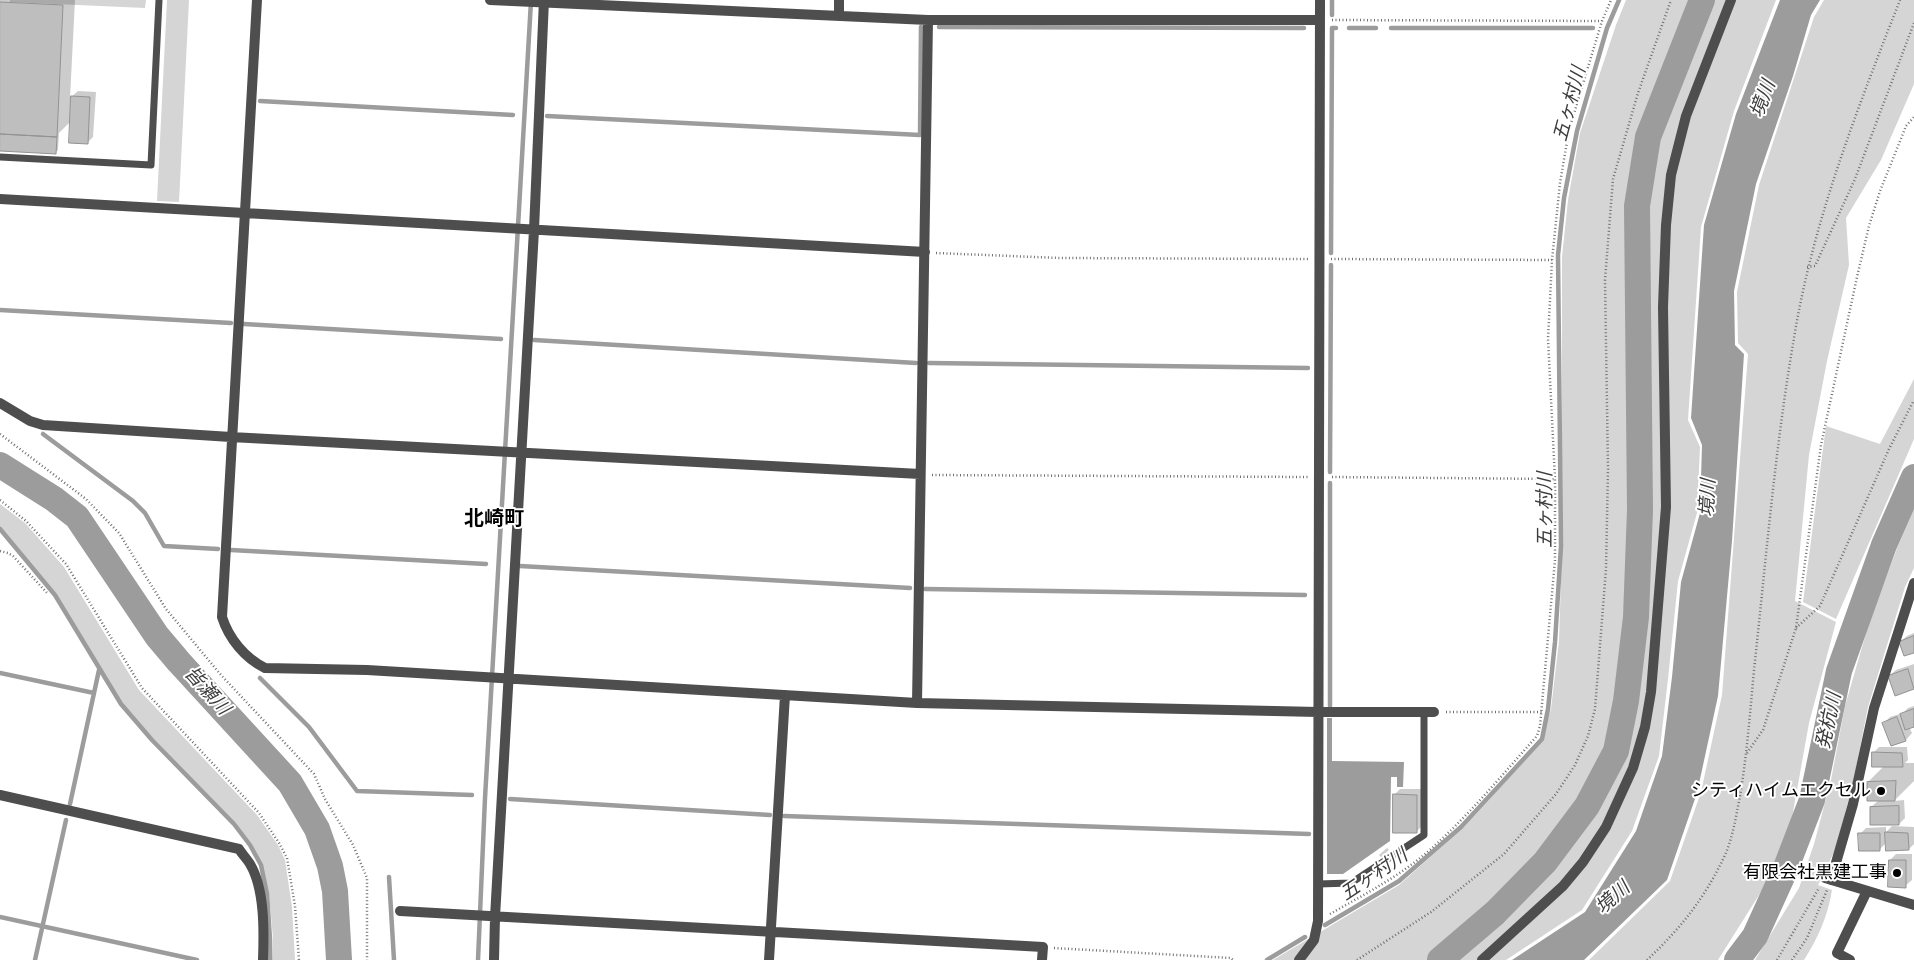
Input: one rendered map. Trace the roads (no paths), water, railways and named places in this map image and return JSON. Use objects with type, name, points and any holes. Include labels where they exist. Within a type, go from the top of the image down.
[{"type":"street","points":[[257,0],[222,617],[226,630],[253,662],[265,668],[367,670],[505,677],[917,703],[1318,712],[1434,712]]},
{"type":"street","points":[[490,0],[928,20],[1320,20]]},
{"type":"street","points":[[838,15],[839,0]]},
{"type":"street","points":[[1299,960],[1314,940],[1318,921],[1320,0]]},
{"type":"street","points":[[1482,960],[1563,886],[1583,862],[1606,827],[1629,776],[1645,727],[1651,692],[1666,507],[1663,307],[1666,225],[1670,184],[1676,151],[1686,116],[1731,0]]},
{"type":"street","points":[[494,960],[492,917],[542,2]]},
{"type":"street","points":[[917,703],[928,20]]},
{"type":"street","points":[[0,199],[925,252]]},
{"type":"street","points":[[0,403],[30,421],[43,425],[920,474]]},
{"type":"street","points":[[1913,589],[1874,708],[1853,804],[1828,879],[1914,905]]},
{"type":"street","points":[[769,960],[784,695]]},
{"type":"street","points":[[0,795],[239,848],[251,865],[258,887],[263,913],[263,960]]},
{"type":"street","points":[[1850,960],[1837,954],[1867,891]]},
{"type":"street","points":[[400,911],[1043,947],[1042,960]]},
{"type":"lane","points":[[0,157],[151,165],[159,0]]},
{"type":"lane","points":[[1318,884],[1351,883],[1424,835],[1424,712]]},
{"type":"water","name":"境川","points":[[1780,0],[1820,0],[1811,15],[1793,76],[1756,184],[1734,291],[1735,345],[1744,354],[1732,541],[1718,696],[1697,793],[1667,880],[1584,960],[1512,960],[1585,912],[1636,831],[1662,756],[1681,582],[1700,513],[1702,445],[1691,418],[1704,225],[1736,114]]},
{"type":"water","points":[[1327,718],[1332,718],[1332,761],[1404,762],[1403,787],[1397,787],[1397,777],[1391,777],[1390,841],[1343,874],[1327,874]]},
{"type":"waterway","points":[[1332,0],[1332,15]]},
{"type":"waterway","name":"五ヶ村川","points":[[1325,925],[1399,881],[1461,827],[1542,739],[1548,709],[1555,642],[1561,546],[1558,255],[1564,198],[1577,131],[1607,28],[1619,0]]},
{"type":"waterway","points":[[1440,960],[1495,913],[1545,862],[1587,806],[1616,751],[1626,701],[1636,617],[1640,510],[1637,206],[1648,137],[1702,0]]},
{"type":"waterway","points":[[478,960],[485,798],[531,1]]},
{"type":"waterway","points":[[547,116],[920,135],[921,27]]},
{"type":"waterway","points":[[939,27],[1304,28]]},
{"type":"waterway","points":[[1331,253],[1332,28],[1336,28]]},
{"type":"waterway","points":[[1349,28],[1376,28]]},
{"type":"waterway","points":[[1391,28],[1593,28]]},
{"type":"waterway","points":[[260,101],[513,115]]},
{"type":"waterway","points":[[1330,472],[1331,265]]},
{"type":"waterway","points":[[0,310],[231,323]]},
{"type":"waterway","points":[[244,324],[501,339]]},
{"type":"waterway","points":[[534,340],[916,363]]},
{"type":"waterway","points":[[929,363],[1308,368]]},
{"type":"waterway","points":[[43,434],[133,501],[145,513],[164,546],[218,549]]},
{"type":"waterway","name":"皆瀬川","points":[[0,465],[54,499],[77,517],[157,636],[290,783],[317,829],[330,866],[335,891],[339,960]]},
{"type":"waterway","name":"発杭川","points":[[1737,960],[1755,936],[1785,870],[1812,800],[1839,671],[1884,545],[1914,477]]},
{"type":"waterway","points":[[1330,483],[1330,706]]},
{"type":"waterway","points":[[0,529],[55,595],[121,704],[152,740],[234,824],[250,845],[261,865],[267,894],[270,960]]},
{"type":"waterway","points":[[231,550],[486,564]]},
{"type":"waterway","points":[[520,566],[910,588]]},
{"type":"waterway","points":[[925,589],[1305,595]]},
{"type":"waterway","points":[[70,804],[99,670]]},
{"type":"waterway","points":[[0,673],[94,693]]},
{"type":"waterway","points":[[260,678],[309,727],[357,791],[472,795]]},
{"type":"waterway","points":[[510,799],[770,815]]},
{"type":"waterway","points":[[784,816],[1309,834]]},
{"type":"waterway","points":[[35,960],[66,820]]},
{"type":"waterway","points":[[389,877],[394,960]]},
{"type":"waterway","points":[[0,917],[197,960]]},
{"type":"waterway","name":"五ヶ村川","points":[[1267,960],[1305,937]]},
{"type":"place","name":"シティハイムエクセル","points":[[1881,791]]},
{"type":"place","name":"有限会社黒建工事","points":[[1897,873]]},
{"type":"district","name":"北崎町","points":[[494,519]]}]
